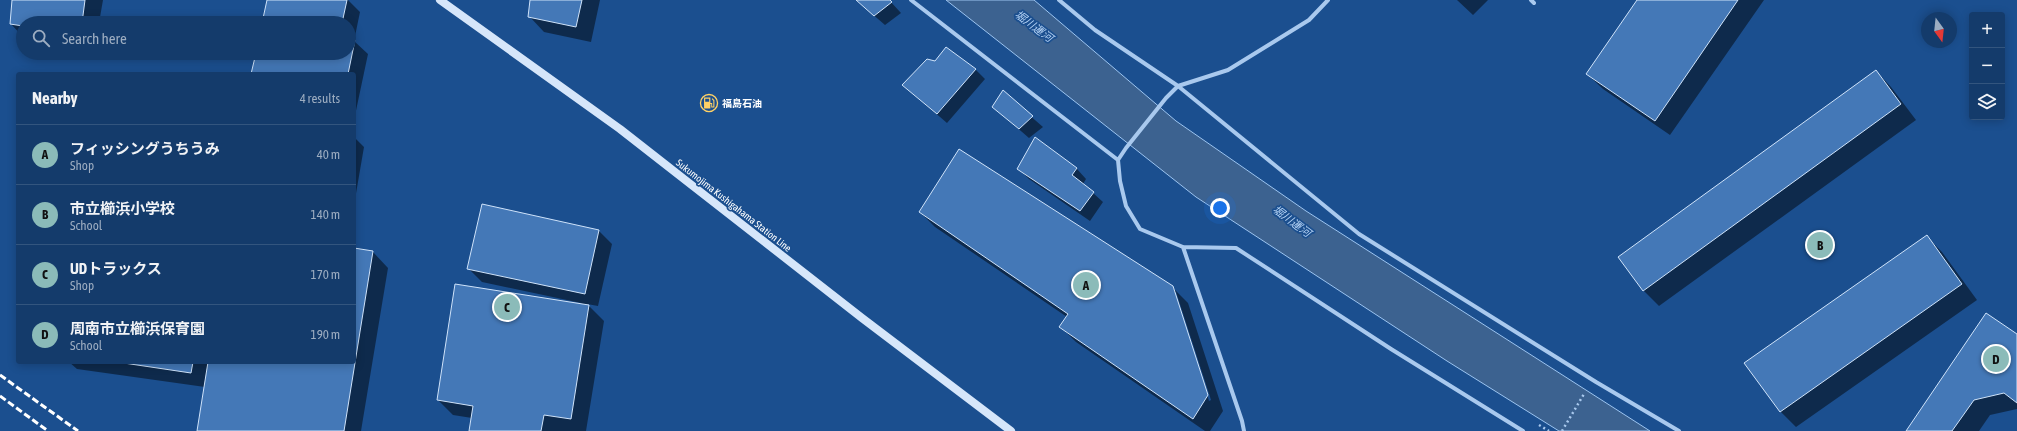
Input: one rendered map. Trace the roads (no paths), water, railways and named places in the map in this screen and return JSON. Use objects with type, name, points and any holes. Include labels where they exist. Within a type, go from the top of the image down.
[{"type":"main road","name":"Sukumojima Kushigahama Station Line","points":[[440,0],[620,129],[868,323],[1011,431]]},
{"type":"street","points":[[911,0],[1118,160]]},
{"type":"street","points":[[1059,0],[1095,30],[1178,86],[1359,234],[1596,382],[1679,431]]},
{"type":"street","points":[[1328,0],[1309,20],[1228,70],[1178,86],[1166,98],[1118,160],[1120,181],[1126,206],[1140,229],[1183,247],[1236,248],[1391,349],[1522,431]]},
{"type":"street","points":[[1183,247],[1240,413],[1244,431]]},
{"type":"water","name":"堀川運河","points":[[946,0],[1034,0],[1176,121],[1306,211],[1650,431],[1559,431],[1447,361],[1196,197]]},
{"type":"railway","points":[[0,375],[78,431]]},
{"type":"railway","points":[[0,396],[48,431]]},
{"type":"place","name":"福島石油","points":[[709,103]]},
{"type":"place","name":"市立櫛浜小学校","points":[[1820,245]]},
{"type":"place","name":"フィッシングうちうみ","points":[[1086,285]]},
{"type":"place","name":"UDトラックス","points":[[507,307]]},
{"type":"place","name":"周南市立櫛浜保育園","points":[[1996,359]]}]
